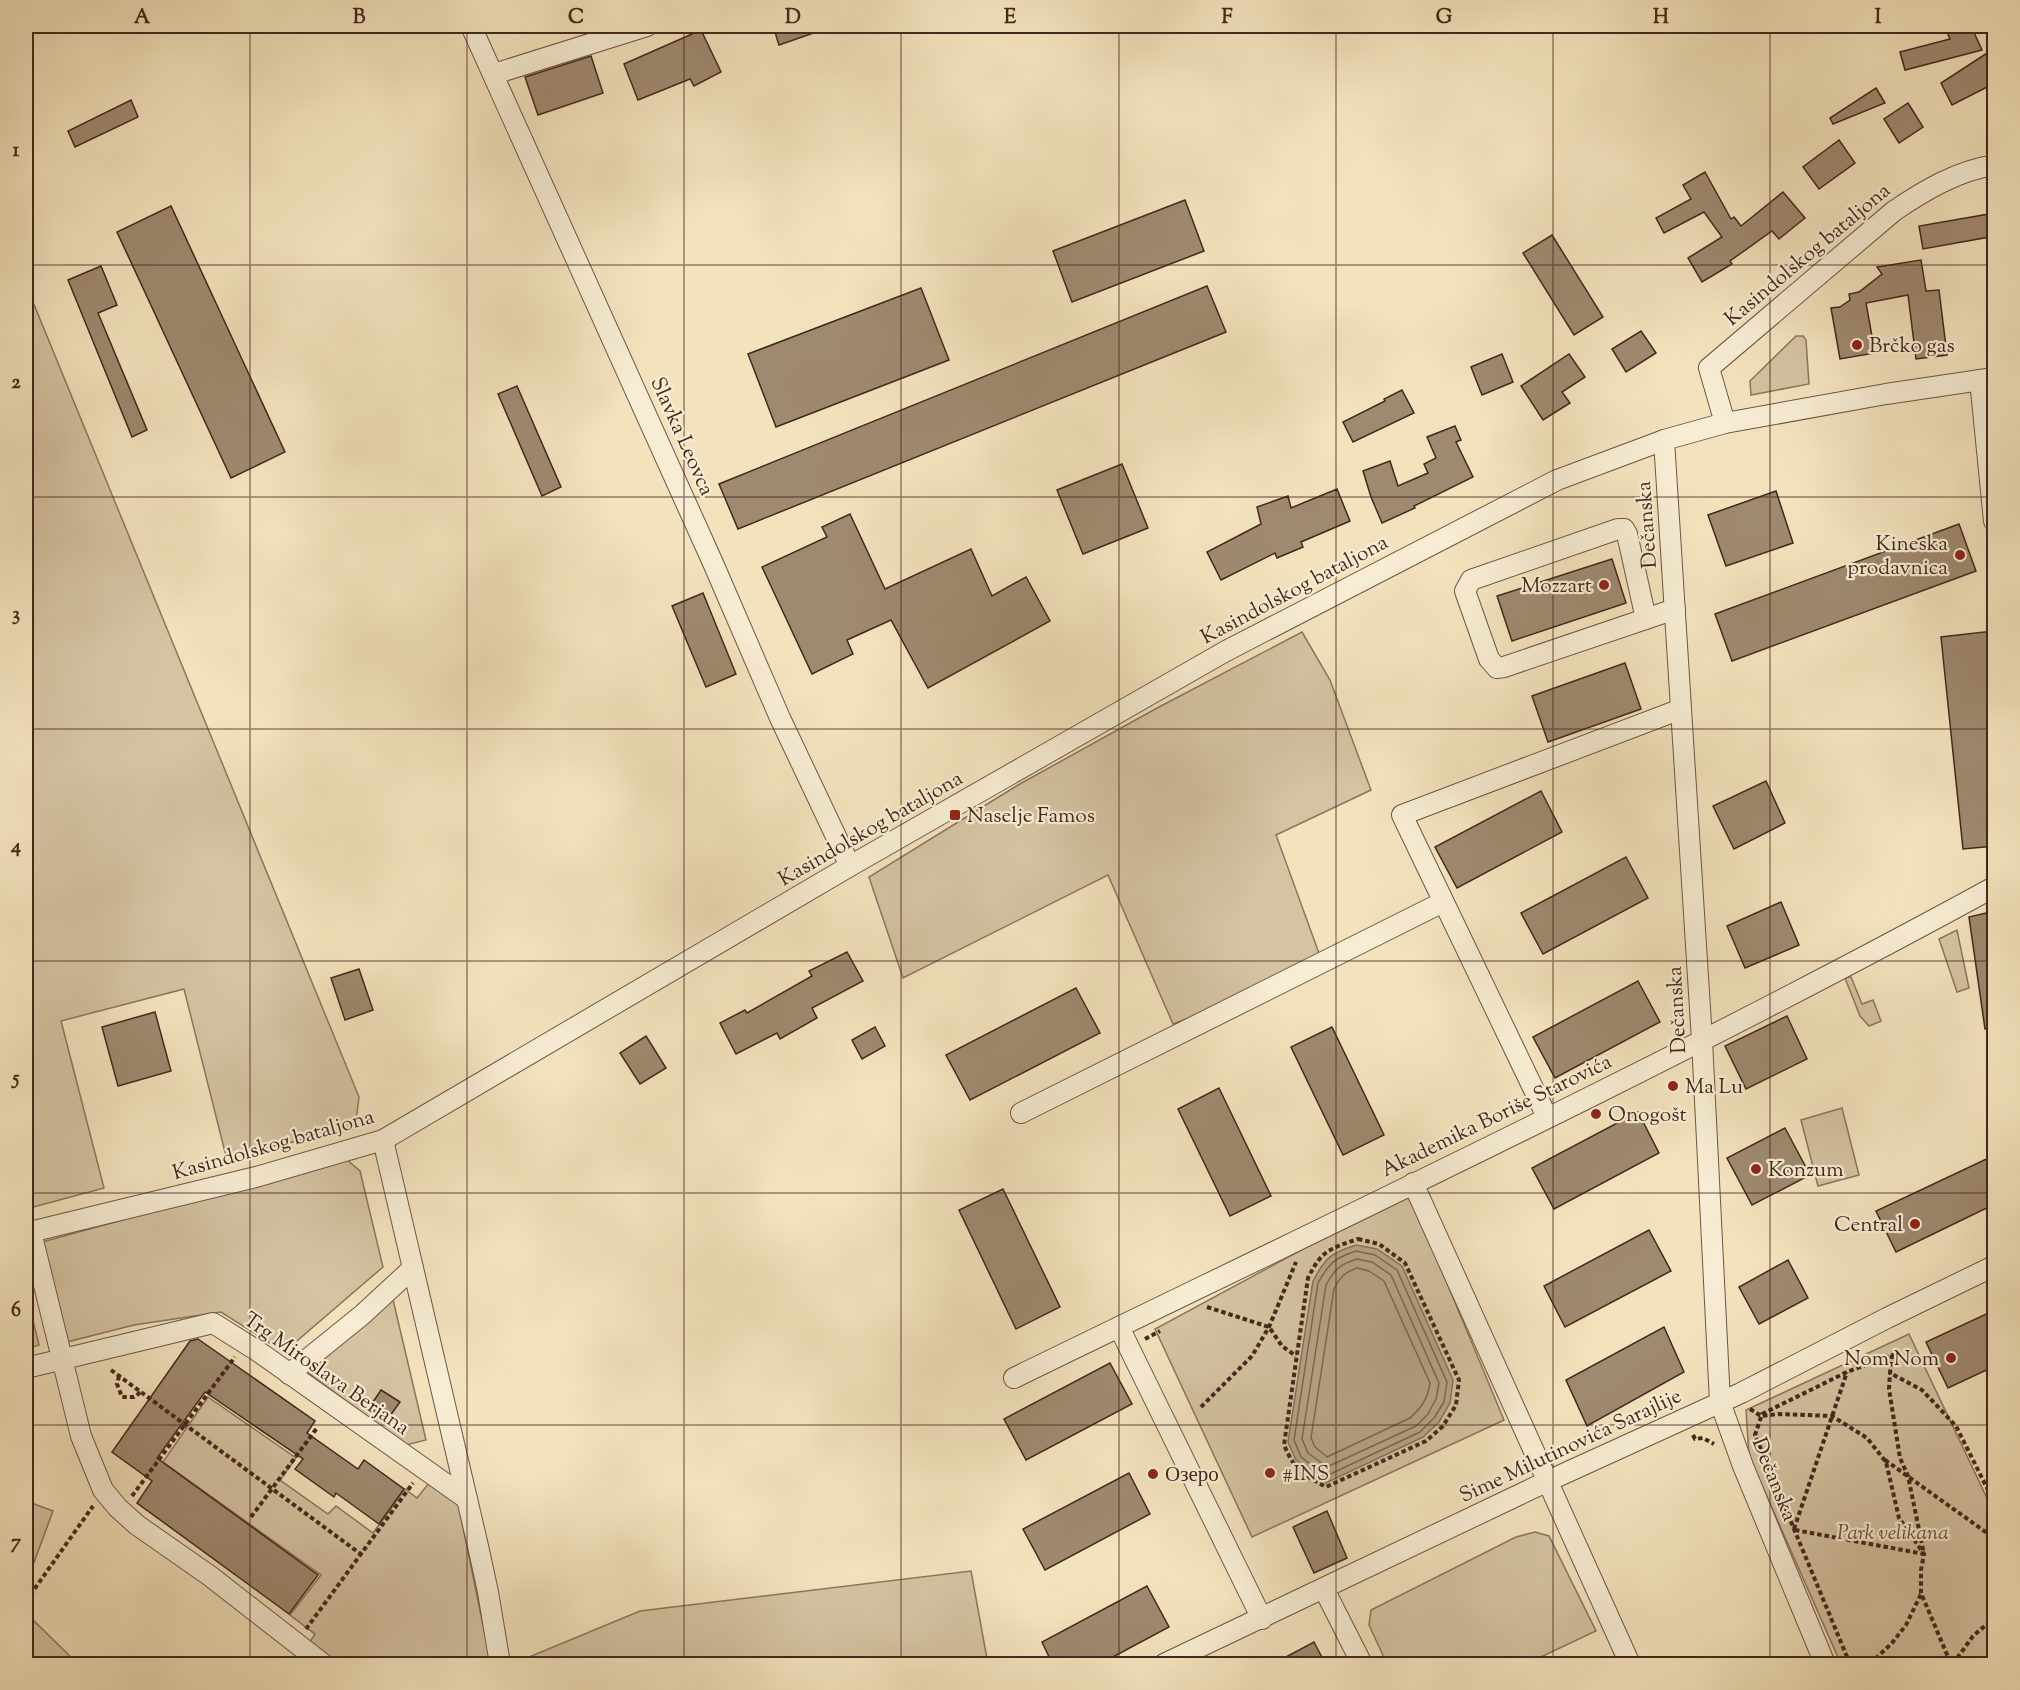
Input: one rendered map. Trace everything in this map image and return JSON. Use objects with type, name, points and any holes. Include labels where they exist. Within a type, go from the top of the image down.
[{"type":"street","name":"Slavka Leovca","points":[[471,26],[713,563],[780,718],[850,866]]},
{"type":"street","points":[[494,74],[647,26]]},
{"type":"street","name":"Kasindolskog bataljona","points":[[1725,423],[1709,368],[1901,206],[1952,177],[1981,167],[1995,165]]},
{"type":"street","points":[[1987,379],[1995,521]]},
{"type":"street","name":"Kasindolskog bataljona","points":[[28,1233],[256,1177],[382,1140],[850,866],[1226,651],[1557,480],[1664,440],[1725,423],[1886,394],[1987,379]]},
{"type":"street","name":"Dečanska","points":[[1664,440],[1702,1040],[1720,1402],[1743,1466],[1825,1665]]},
{"type":"street","points":[[1646,619],[1624,529],[1471,580],[1465,591],[1489,659],[1497,668],[1646,619],[1675,609]]},
{"type":"street","points":[[1547,1117],[1401,815],[1681,709]]},
{"type":"street","name":"Akademika Boriše Starovića","points":[[1014,1378],[1413,1184],[1702,1040],[1864,958],[1995,887]]},
{"type":"street","points":[[1021,1113],[1443,902]]},
{"type":"street","points":[[382,1140],[488,1592],[500,1665]]},
{"type":"street","points":[[1413,1184],[1630,1665]]},
{"type":"street","points":[[28,1233],[81,1436],[103,1490],[137,1525],[210,1576],[323,1665]]},
{"type":"street","name":"Sime Milutinovića Sarajlije","points":[[1164,1665],[1548,1481],[1720,1402],[1995,1266]]},
{"type":"street","points":[[289,1374],[362,1315],[413,1268]]},
{"type":"street","name":"Trg Miroslava Berjana","points":[[26,1368],[213,1323],[467,1499]]},
{"type":"street","points":[[1119,1327],[1262,1619]]},
{"type":"street","points":[[1324,1589],[1362,1665]]},
{"type":"path","points":[[1358,1239],[1379,1244],[1405,1263],[1459,1380],[1456,1405],[1443,1426],[1426,1441],[1326,1487],[1305,1476],[1292,1463],[1284,1445],[1296,1356],[1308,1278],[1315,1263],[1332,1247],[1358,1239]]},
{"type":"path","points":[[1201,1407],[1252,1356],[1269,1328],[1296,1262]]},
{"type":"path","points":[[1207,1307],[1269,1328],[1282,1346],[1296,1356]]},
{"type":"path","points":[[1850,1665],[1755,1436],[1762,1414],[1847,1372],[1892,1354],[1889,1389],[1900,1458],[1908,1476],[1924,1554],[1921,1593],[1952,1665]]},
{"type":"path","points":[[130,1499],[235,1356]]},
{"type":"path","points":[[111,1370],[362,1555]]},
{"type":"path","points":[[1794,1530],[1847,1372]]},
{"type":"path","points":[[1890,1373],[1922,1390],[1956,1426],[1995,1502]]},
{"type":"path","points":[[119,1376],[117,1384],[122,1397],[134,1397],[141,1392]]},
{"type":"path","points":[[1742,1404],[1761,1416],[1786,1414],[1832,1416],[1867,1438],[1886,1462],[1899,1518],[1924,1554]]},
{"type":"path","points":[[251,1517],[317,1428]]},
{"type":"path","points":[[1882,1458],[1995,1538]]},
{"type":"path","points":[[296,1642],[424,1469]]},
{"type":"path","points":[[26,1601],[103,1490]]},
{"type":"path","points":[[1794,1530],[1924,1554]]},
{"type":"path","points":[[1870,1665],[1892,1643],[1906,1624],[1921,1593]]},
{"type":"path","points":[[1952,1665],[1973,1636],[1995,1618]]},
{"type":"green space","points":[[26,285],[359,1097],[355,1129],[226,1156],[184,989],[61,1021],[104,1188],[26,1209]]},
{"type":"green space","points":[[1796,336],[1803,336],[1806,340],[1809,384],[1751,395],[1750,381]]},
{"type":"green space","points":[[1302,632],[1330,680],[1371,790],[1276,835],[1324,967],[1173,1024],[1108,875],[903,978],[869,877],[1018,785]]},
{"type":"green space","points":[[1957,930],[1969,988],[1957,992],[1939,939]]},
{"type":"green space","points":[[1851,977],[1862,1004],[1873,1000],[1881,1021],[1869,1026],[1860,1016],[1845,978]]},
{"type":"green space","points":[[1842,1108],[1859,1175],[1818,1186],[1801,1120]]},
{"type":"green space","points":[[346,1159],[360,1171],[383,1267],[284,1352],[221,1312],[134,1325],[67,1342],[42,1242]]},
{"type":"green space","points":[[1409,1192],[1504,1420],[1252,1537],[1155,1329]]},
{"type":"green space","points":[[26,1291],[39,1345],[26,1349]]},
{"type":"green space","points":[[391,1291],[426,1440],[406,1445],[303,1369]]},
{"type":"green space","name":"Park velikana","points":[[1909,1334],[1994,1513],[1994,1664],[1841,1664],[1749,1456],[1746,1410]]},
{"type":"green space","points":[[208,1397],[296,1458],[280,1480],[328,1514],[336,1506],[373,1533],[405,1489],[417,1498],[429,1483],[458,1503],[491,1664],[334,1664],[309,1643],[315,1634],[290,1615],[321,1575],[163,1462]]},
{"type":"green space","points":[[26,1501],[53,1511],[26,1584]]},
{"type":"green space","points":[[1535,1532],[1549,1536],[1596,1631],[1526,1664],[1387,1664],[1369,1625],[1371,1610],[1516,1537]]},
{"type":"green space","points":[[971,1571],[988,1664],[517,1664],[517,1662],[640,1611]]},
{"type":"green space","points":[[26,1613],[78,1664],[26,1664]]},
{"type":"water","points":[[1356,1245],[1377,1249],[1402,1266],[1453,1380],[1450,1403],[1439,1422],[1423,1437],[1326,1483],[1296,1460],[1288,1442],[1313,1281],[1330,1257]]},
{"type":"building","points":[[773,26],[828,26],[828,28],[779,45]]},
{"type":"building","points":[[1944,26],[1971,26],[1982,50],[1905,70],[1900,52],[1950,39]]},
{"type":"building","points":[[701,30],[721,72],[694,86],[690,79],[638,100],[624,64]]},
{"type":"building","points":[[1995,48],[1995,83],[1952,105],[1941,83]]},
{"type":"building","points":[[591,56],[603,93],[538,115],[525,77]]},
{"type":"building","points":[[1876,88],[1885,103],[1833,124],[1830,118]]},
{"type":"building","points":[[131,100],[138,117],[75,147],[68,131]]},
{"type":"building","points":[[1908,103],[1923,127],[1899,143],[1884,119]]},
{"type":"building","points":[[1839,140],[1855,163],[1819,189],[1803,167]]},
{"type":"building","points":[[1705,172],[1731,219],[1734,217],[1741,226],[1783,192],[1805,218],[1779,239],[1772,231],[1730,261],[1732,264],[1702,282],[1688,258],[1722,237],[1704,212],[1664,233],[1656,218],[1691,199],[1683,185]]},
{"type":"building","points":[[1185,200],[1204,251],[1072,302],[1053,251]]},
{"type":"building","points":[[171,206],[285,452],[231,478],[117,232]]},
{"type":"building","points":[[1995,213],[1995,236],[1923,249],[1919,226]]},
{"type":"building","points":[[1552,235],[1603,317],[1574,335],[1523,253]]},
{"type":"building","points":[[1921,260],[1926,291],[1939,290],[1947,355],[1916,359],[1908,295],[1866,303],[1875,353],[1840,359],[1831,308],[1840,307],[1850,300],[1849,294],[1859,292],[1882,274],[1877,267]]},
{"type":"building","points":[[101,266],[117,305],[98,313],[147,430],[132,437],[68,280]]},
{"type":"building","points":[[1207,286],[1226,332],[738,529],[719,484]]},
{"type":"building","points":[[921,288],[949,360],[776,427],[748,354]]},
{"type":"building","points":[[1641,331],[1656,353],[1626,372],[1612,349]]},
{"type":"building","points":[[1502,354],[1513,382],[1482,395],[1471,367]]},
{"type":"building","points":[[1569,354],[1585,377],[1562,392],[1570,403],[1543,420],[1521,386]]},
{"type":"building","points":[[517,386],[561,487],[542,496],[498,394]]},
{"type":"building","points":[[1402,390],[1414,413],[1353,442],[1343,422]]},
{"type":"building","points":[[1455,426],[1461,440],[1456,442],[1473,477],[1382,523],[1363,471],[1390,461],[1398,486],[1428,473],[1424,464],[1436,458],[1427,437]]},
{"type":"building","points":[[1122,464],[1148,528],[1083,554],[1057,490]]},
{"type":"building","points":[[1337,489],[1350,521],[1301,542],[1303,547],[1277,558],[1275,553],[1221,580],[1207,552],[1261,524],[1257,507],[1288,496],[1291,508]]},
{"type":"building","points":[[1776,491],[1793,543],[1726,566],[1708,515]]},
{"type":"building","points":[[850,514],[885,589],[971,549],[992,596],[1026,577],[1050,621],[928,688],[891,620],[847,640],[853,654],[812,674],[762,567],[827,537],[822,527]]},
{"type":"building","points":[[1959,524],[1976,571],[1732,661],[1715,614]]},
{"type":"building","points":[[1612,559],[1626,603],[1512,641],[1497,596]]},
{"type":"building","points":[[703,593],[736,674],[706,687],[672,606]]},
{"type":"building","points":[[1993,631],[1995,846],[1963,849],[1941,637]]},
{"type":"building","points":[[1625,663],[1641,709],[1548,742],[1532,696]]},
{"type":"building","points":[[1766,781],[1785,823],[1734,849],[1713,806]]},
{"type":"building","points":[[1541,791],[1562,832],[1457,888],[1435,847]]},
{"type":"building","points":[[1626,857],[1648,898],[1543,954],[1521,913]]},
{"type":"building","points":[[1781,902],[1799,945],[1745,968],[1727,926]]},
{"type":"building","points":[[1995,911],[1995,1028],[1985,1029],[1969,917]]},
{"type":"building","points":[[847,952],[863,981],[812,1008],[817,1018],[780,1039],[777,1033],[736,1054],[720,1023],[745,1010],[747,1013],[812,976],[809,971]]},
{"type":"building","points":[[359,969],[373,1010],[345,1020],[331,978]]},
{"type":"building","points":[[1638,981],[1660,1022],[1555,1078],[1533,1037]]},
{"type":"building","points":[[1076,988],[1100,1033],[970,1100],[946,1055]]},
{"type":"building","points":[[155,1012],[171,1071],[118,1086],[102,1027]]},
{"type":"building","points":[[1787,1016],[1807,1059],[1746,1089],[1725,1046]]},
{"type":"building","points":[[875,1027],[885,1046],[862,1059],[852,1040]]},
{"type":"building","points":[[1332,1027],[1384,1135],[1343,1155],[1291,1047]]},
{"type":"building","points":[[646,1036],[666,1068],[640,1084],[620,1053]]},
{"type":"building","points":[[1219,1088],[1271,1196],[1230,1216],[1178,1109]]},
{"type":"building","points":[[1638,1112],[1659,1153],[1554,1209],[1532,1168]]},
{"type":"building","points":[[1785,1128],[1810,1175],[1752,1205],[1727,1158]]},
{"type":"building","points":[[1995,1155],[1995,1204],[1896,1252],[1876,1211]]},
{"type":"building","points":[[1003,1189],[1060,1307],[1016,1329],[959,1210]]},
{"type":"building","points":[[1649,1230],[1671,1271],[1565,1327],[1544,1286]]},
{"type":"building","points":[[1788,1260],[1808,1298],[1759,1324],[1739,1287]]},
{"type":"building","points":[[1995,1310],[1995,1366],[1948,1388],[1926,1342]]},
{"type":"building","points":[[1664,1327],[1684,1372],[1587,1426],[1566,1380]]},
{"type":"building","points":[[198,1339],[315,1421],[307,1433],[358,1469],[364,1460],[404,1489],[379,1524],[336,1493],[334,1497],[295,1469],[303,1459],[205,1392],[157,1458],[318,1575],[289,1614],[137,1503],[152,1481],[112,1452],[190,1341]]},
{"type":"building","points":[[1110,1363],[1132,1404],[1026,1460],[1004,1419]]},
{"type":"building","points":[[381,1390],[400,1402],[387,1420],[369,1408]]},
{"type":"building","points":[[1129,1473],[1150,1514],[1045,1570],[1023,1529]]},
{"type":"building","points":[[1327,1511],[1347,1558],[1314,1573],[1293,1527]]},
{"type":"building","points":[[1147,1586],[1169,1627],[1098,1665],[1053,1665],[1042,1642]]},
{"type":"building","points":[[1314,1642],[1326,1665],[1271,1665]]},
{"type":"place","name":"Brčko gas","points":[[1857,345]]},
{"type":"place","name":"Kineska prodavnica","points":[[1960,555]]},
{"type":"place","name":"Mozzart","points":[[1604,585]]},
{"type":"place","name":"Naselje Famos","points":[[955,815]]},
{"type":"place","name":"Ma Lu","points":[[1673,1086]]},
{"type":"place","name":"Onogošt","points":[[1596,1114]]},
{"type":"place","name":"Konzum","points":[[1756,1169]]},
{"type":"place","name":"Central","points":[[1915,1224]]},
{"type":"place","name":"Nom Nom","points":[[1951,1358]]},
{"type":"place","name":"#INS","points":[[1270,1473]]},
{"type":"place","name":"Озеро","points":[[1153,1474]]}]
